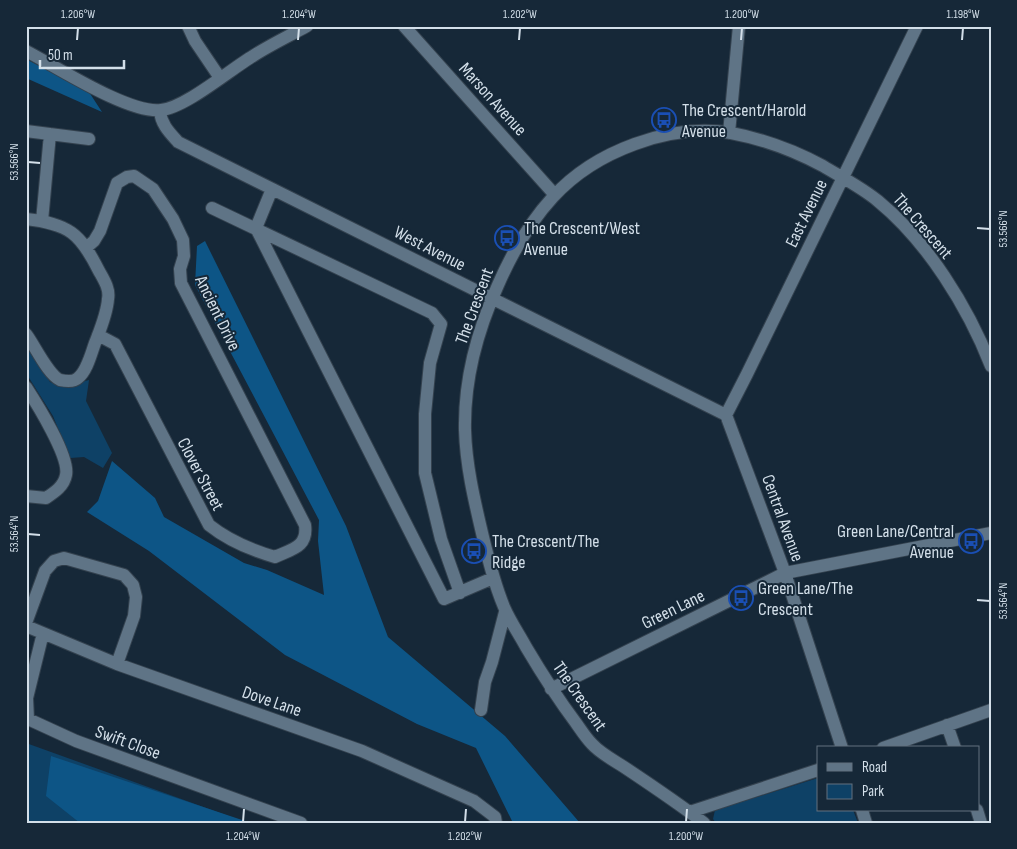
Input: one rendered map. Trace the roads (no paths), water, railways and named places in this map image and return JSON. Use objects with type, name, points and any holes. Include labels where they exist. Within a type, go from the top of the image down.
[{"type":"street","points":[[188,26],[195,41],[220,78]]},
{"type":"street","points":[[26,50],[112,97],[139,107],[160,111],[185,101],[253,56],[306,26]]},
{"type":"street","name":"Marson Avenue","points":[[404,26],[555,195]]},
{"type":"street","points":[[729,133],[739,26]]},
{"type":"street","name":"East Avenue","points":[[726,414],[917,26]]},
{"type":"street","name":"West Avenue","points":[[160,111],[161,119],[178,142],[726,414]]},
{"type":"street","points":[[26,131],[89,138]]},
{"type":"street","name":"The Crescent","points":[[704,823],[594,746],[551,689],[505,612],[493,578],[471,487],[465,429],[468,386],[478,337],[492,299],[506,268],[531,225],[555,195],[581,173],[606,156],[637,142],[666,135],[694,132],[729,133],[764,141],[806,158],[843,177],[884,206],[904,226],[933,261],[958,298],[985,350],[991,366]]},
{"type":"street","points":[[42,221],[50,134]]},
{"type":"street","name":"Ancient Drive","points":[[87,247],[94,241],[100,231],[117,183],[127,176],[134,176],[153,189],[173,219],[183,240],[184,256],[180,270],[181,283],[305,525]]},
{"type":"street","points":[[272,189],[256,228],[444,599],[493,578]]},
{"type":"street","points":[[212,208],[432,313],[441,324],[430,363],[425,414],[424,473],[440,539],[460,593]]},
{"type":"street","points":[[26,219],[59,225],[73,233],[87,247],[107,286],[108,299],[98,335],[86,366],[79,378],[72,381],[59,379],[48,369],[26,334]]},
{"type":"street","name":"Clover Street","points":[[98,335],[115,344],[209,525],[221,535],[249,550],[275,557],[301,546],[307,535],[305,525]]},
{"type":"street","points":[[26,387],[54,436],[67,466],[66,477],[60,489],[46,498],[26,496]]},
{"type":"street","name":"Central Avenue","points":[[726,414],[785,573],[841,746]]},
{"type":"street","name":"Green Lane","points":[[551,689],[785,573],[991,533]]},
{"type":"street","points":[[26,624],[45,571],[54,561],[64,558],[124,575],[133,585],[136,597],[134,616],[117,664]]},
{"type":"street","points":[[482,710],[485,682],[505,612]]},
{"type":"street","name":"Dove Lane","points":[[26,624],[117,664],[362,751],[474,801],[495,817],[496,823]]},
{"type":"street","name":"Swift Close","points":[[43,633],[27,698],[28,719],[76,741],[301,823]]},
{"type":"street","points":[[889,746],[991,710]]},
{"type":"street","points":[[947,725],[954,746]]},
{"type":"street","points":[[690,812],[817,770]]},
{"type":"place","name":"The Crescent/Harold Avenue","points":[[664,120]]},
{"type":"place","name":"The Crescent/West Avenue","points":[[507,238]]},
{"type":"place","name":"Green Lane/Central Avenue","points":[[971,541]]},
{"type":"place","name":"The Crescent/The Ridge","points":[[474,551]]},
{"type":"place","name":"Green Lane/The Crescent","points":[[741,598]]}]
